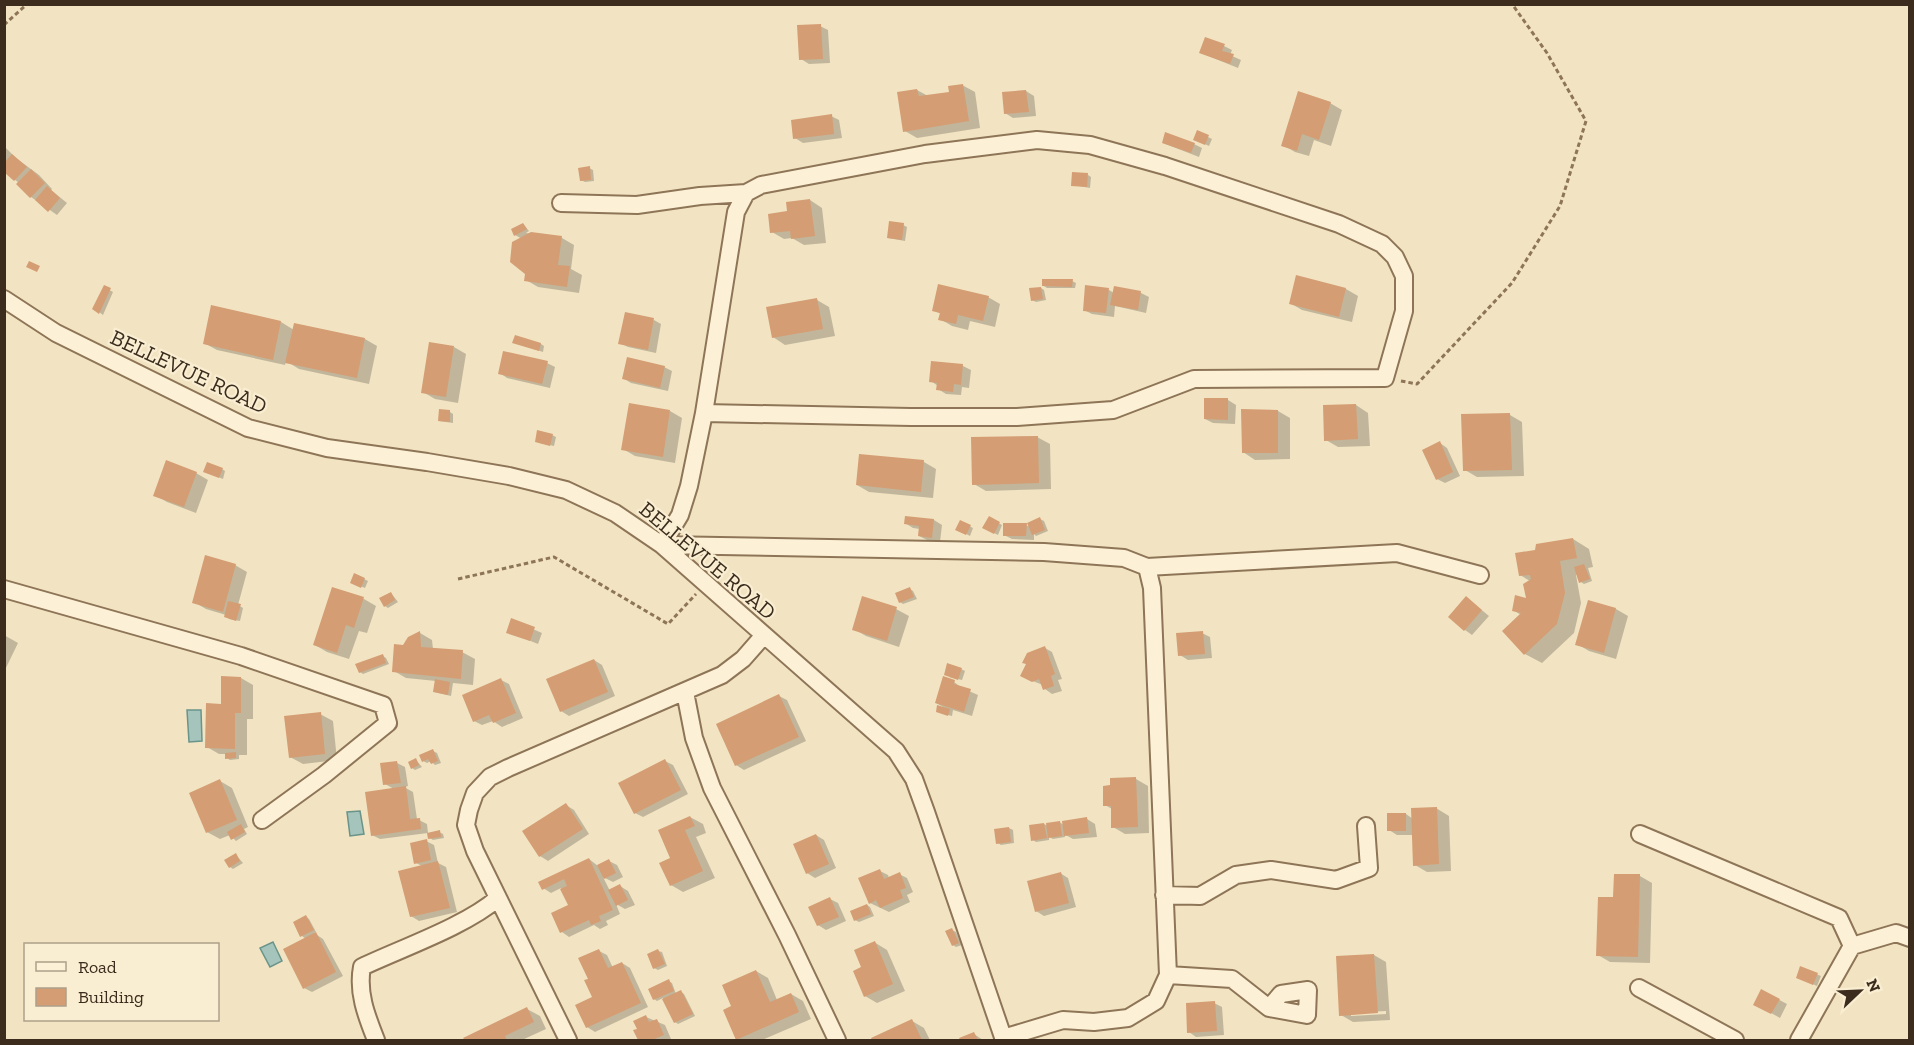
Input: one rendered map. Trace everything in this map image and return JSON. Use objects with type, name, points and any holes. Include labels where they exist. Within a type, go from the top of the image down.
[{"type":"street","points":[[561,203],[637,205],[700,196],[746,193],[761,185],[925,154],[1037,140],[1090,144],[1339,224],[1382,244],[1395,257],[1404,276],[1404,311],[1385,378],[1194,379],[1113,410],[1017,417],[704,413]]},
{"type":"street","points":[[746,193],[736,212],[704,413],[689,486],[680,515],[662,545],[1044,552],[1124,558],[1147,567],[1397,553],[1480,575]]},
{"type":"street","name":"BELLEVUE ROAD","points":[[4,298],[56,333],[248,428],[327,448],[447,465],[509,476],[566,490],[615,513],[662,545],[896,751],[914,779],[1004,1039]]},
{"type":"street","points":[[1004,1039],[1063,1020],[1094,1022],[1128,1018],[1155,1001],[1168,975],[1152,588],[1147,567]]},
{"type":"street","points":[[4,589],[242,656],[383,705],[388,723],[324,775],[262,820]]},
{"type":"street","points":[[568,1041],[475,851],[466,825],[475,793],[490,777],[508,768],[722,675],[744,659],[764,635]]},
{"type":"street","points":[[685,692],[694,738],[712,788],[788,935],[837,1041]]},
{"type":"street","points":[[1164,895],[1200,896],[1236,875],[1271,870],[1336,880],[1369,868],[1366,825]]},
{"type":"street","points":[[1640,834],[1839,918],[1852,946]]},
{"type":"street","points":[[376,1041],[364,1010],[360,980],[362,967],[452,926],[487,908],[498,898]]},
{"type":"street","points":[[1800,1041],[1852,946],[1896,933],[1910,938]]},
{"type":"street","points":[[1168,975],[1232,979],[1269,1008]]},
{"type":"street","points":[[1639,988],[1735,1041]]},
{"type":"path","points":[[4,25],[27,4]]},
{"type":"path","points":[[1385,378],[1417,384],[1512,283],[1560,206],[1586,121],[1547,53],[1512,4]]},
{"type":"path","points":[[458,579],[554,557],[668,624],[705,583]]},
{"type":"water","points":[[187,710],[201,710],[202,741],[189,742]]},
{"type":"water","points":[[360,811],[364,834],[350,836],[347,812]]},
{"type":"water","points":[[273,942],[282,961],[270,967],[260,948]]},
{"type":"building","points":[[821,24],[823,59],[799,60],[797,25]]},
{"type":"building","points":[[1205,37],[1225,44],[1222,51],[1234,54],[1230,64],[1199,53]]},
{"type":"building","points":[[963,84],[969,121],[903,132],[897,92],[917,89],[919,96],[949,92],[948,86]]},
{"type":"building","points":[[1026,90],[1029,112],[1004,114],[1002,92]]},
{"type":"building","points":[[1298,91],[1331,102],[1319,140],[1302,134],[1297,151],[1281,146]]},
{"type":"building","points":[[832,114],[834,134],[793,139],[791,120]]},
{"type":"building","points":[[1197,130],[1209,135],[1205,145],[1193,140]]},
{"type":"building","points":[[1165,132],[1195,143],[1191,153],[1162,143]]},
{"type":"building","points":[[12,154],[27,167],[14,181],[5,173],[5,162]]},
{"type":"building","points":[[590,166],[591,180],[580,181],[578,168]]},
{"type":"building","points":[[31,169],[45,183],[30,198],[16,184]]},
{"type":"building","points":[[1072,172],[1088,173],[1087,187],[1071,186]]},
{"type":"building","points":[[47,186],[60,198],[48,212],[35,200]]},
{"type":"building","points":[[810,199],[815,236],[791,239],[790,231],[770,233],[768,214],[787,211],[786,202]]},
{"type":"building","points":[[889,221],[904,223],[902,240],[887,238]]},
{"type":"building","points":[[523,223],[527,229],[514,236],[511,229]]},
{"type":"building","points":[[531,232],[562,236],[558,265],[570,266],[567,287],[524,281],[525,274],[510,262],[512,242]]},
{"type":"building","points":[[29,261],[40,266],[37,272],[26,267]]},
{"type":"building","points":[[1296,275],[1346,288],[1339,317],[1289,304]]},
{"type":"building","points":[[1042,279],[1073,279],[1072,287],[1042,286]]},
{"type":"building","points":[[938,284],[989,296],[983,321],[958,315],[956,324],[938,320],[940,313],[932,311]]},
{"type":"building","points":[[104,285],[111,288],[99,314],[92,309]]},
{"type":"building","points":[[1085,285],[1109,288],[1106,313],[1083,311]]},
{"type":"building","points":[[1114,286],[1141,291],[1138,310],[1110,305]]},
{"type":"building","points":[[1041,287],[1043,299],[1031,301],[1029,288]]},
{"type":"building","points":[[817,298],[823,329],[772,338],[766,307]]},
{"type":"building","points":[[211,305],[281,321],[273,360],[203,344]]},
{"type":"building","points":[[625,312],[654,318],[648,350],[618,344]]},
{"type":"building","points":[[294,323],[365,338],[357,378],[285,363]]},
{"type":"building","points":[[515,335],[541,343],[539,351],[512,343]]},
{"type":"building","points":[[429,342],[454,346],[446,397],[421,393]]},
{"type":"building","points":[[503,351],[548,361],[542,384],[498,374]]},
{"type":"building","points":[[627,357],[665,366],[660,388],[622,379]]},
{"type":"building","points":[[931,361],[963,364],[961,385],[954,384],[953,392],[936,390],[937,383],[929,382]]},
{"type":"building","points":[[1204,398],[1228,398],[1228,420],[1204,419]]},
{"type":"building","points":[[629,403],[670,410],[663,457],[621,450]]},
{"type":"building","points":[[1356,404],[1358,439],[1324,441],[1323,405]]},
{"type":"building","points":[[439,409],[450,410],[450,422],[438,421]]},
{"type":"building","points":[[1241,409],[1278,410],[1278,453],[1242,453]]},
{"type":"building","points":[[1510,413],[1512,470],[1463,471],[1461,414]]},
{"type":"building","points":[[537,430],[553,434],[550,446],[535,442]]},
{"type":"building","points":[[1038,436],[1039,483],[972,485],[971,437]]},
{"type":"building","points":[[1440,441],[1453,472],[1436,480],[1422,450]]},
{"type":"building","points":[[859,454],[924,460],[921,492],[856,485]]},
{"type":"building","points":[[166,460],[197,472],[184,507],[153,496]]},
{"type":"building","points":[[207,462],[223,468],[219,478],[203,472]]},
{"type":"building","points":[[905,516],[934,519],[932,538],[918,536],[919,526],[904,524]]},
{"type":"building","points":[[989,516],[1000,522],[994,534],[982,528]]},
{"type":"building","points":[[1040,517],[1045,530],[1032,535],[1027,523]]},
{"type":"building","points":[[960,520],[971,525],[966,535],[955,530]]},
{"type":"building","points":[[1003,523],[1027,523],[1026,536],[1003,536]]},
{"type":"building","points":[[1573,538],[1577,558],[1560,561],[1565,593],[1557,624],[1524,655],[1502,631],[1521,613],[1512,611],[1515,595],[1526,598],[1523,584],[1531,579],[1530,575],[1519,576],[1515,553],[1535,550],[1536,544]]},
{"type":"building","points":[[205,555],[236,564],[223,612],[192,603]]},
{"type":"building","points":[[1584,564],[1590,579],[1579,583],[1574,567]]},
{"type":"building","points":[[354,573],[365,578],[361,588],[350,583]]},
{"type":"building","points":[[332,587],[364,597],[354,628],[346,625],[337,653],[313,645]]},
{"type":"building","points":[[910,587],[914,597],[899,603],[895,593]]},
{"type":"building","points":[[391,592],[395,600],[384,607],[379,598]]},
{"type":"building","points":[[862,596],[897,607],[887,641],[852,630]]},
{"type":"building","points":[[1466,596],[1482,610],[1464,631],[1448,617]]},
{"type":"building","points":[[1588,600],[1616,608],[1604,653],[1575,645]]},
{"type":"building","points":[[228,601],[241,604],[236,621],[224,617]]},
{"type":"building","points":[[511,618],[535,627],[530,641],[506,633]]},
{"type":"building","points":[[420,631],[421,647],[463,650],[461,679],[392,672],[394,644],[403,645],[408,637]]},
{"type":"building","points":[[1203,631],[1205,654],[1178,656],[1176,633]]},
{"type":"building","points":[[1045,646],[1055,674],[1051,676],[1054,686],[1043,690],[1039,679],[1032,682],[1020,676],[1026,664],[1022,663],[1027,653]]},
{"type":"building","points":[[383,654],[386,663],[359,673],[355,664]]},
{"type":"building","points":[[594,659],[608,692],[560,712],[546,679]]},
{"type":"building","points":[[947,663],[962,668],[958,680],[944,675]]},
{"type":"building","points":[[221,676],[241,677],[241,713],[235,713],[235,749],[205,748],[206,703],[221,704]]},
{"type":"building","points":[[943,676],[955,680],[954,684],[971,689],[964,712],[935,703]]},
{"type":"building","points":[[501,678],[516,713],[493,723],[489,715],[473,722],[462,695]]},
{"type":"building","points":[[435,679],[450,682],[448,695],[433,692]]},
{"type":"building","points":[[779,694],[799,737],[735,766],[716,724]]},
{"type":"building","points":[[937,705],[950,709],[948,716],[936,712]]},
{"type":"building","points":[[321,712],[325,754],[289,758],[284,716]]},
{"type":"building","points":[[433,749],[438,761],[431,764],[428,759],[422,762],[419,755]]},
{"type":"building","points":[[236,752],[236,758],[225,759],[225,753]]},
{"type":"building","points":[[416,758],[419,765],[411,769],[408,762]]},
{"type":"building","points":[[665,759],[681,790],[634,814],[618,783]]},
{"type":"building","points":[[397,761],[401,783],[383,785],[380,763]]},
{"type":"building","points":[[1136,777],[1138,827],[1111,828],[1111,806],[1103,806],[1103,786],[1110,785],[1110,778]]},
{"type":"building","points":[[220,779],[237,820],[206,833],[189,793]]},
{"type":"building","points":[[406,786],[410,819],[420,818],[421,829],[371,836],[365,792]]},
{"type":"building","points":[[566,803],[583,829],[539,857],[522,831]]},
{"type":"building","points":[[1437,807],[1439,864],[1413,866],[1411,808]]},
{"type":"building","points":[[1387,813],[1406,813],[1406,831],[1387,831]]},
{"type":"building","points":[[690,816],[695,826],[685,830],[703,871],[670,886],[659,863],[670,858],[658,830]]},
{"type":"building","points":[[1087,817],[1089,833],[1064,836],[1062,821]]},
{"type":"building","points":[[1060,821],[1062,836],[1048,838],[1046,823]]},
{"type":"building","points":[[1044,823],[1047,838],[1031,841],[1029,825]]},
{"type":"building","points":[[241,824],[245,832],[231,840],[227,832]]},
{"type":"building","points":[[1009,827],[1011,842],[996,844],[994,829]]},
{"type":"building","points":[[440,830],[441,837],[428,839],[427,833]]},
{"type":"building","points":[[816,834],[829,864],[806,874],[793,844]]},
{"type":"building","points":[[427,839],[431,860],[414,864],[410,843]]},
{"type":"building","points":[[236,853],[240,861],[229,868],[224,860]]},
{"type":"building","points":[[589,858],[613,910],[599,916],[601,921],[591,925],[589,920],[560,933],[551,913],[568,905],[560,889],[567,886],[564,879],[542,890],[538,882]]},
{"type":"building","points":[[609,859],[616,873],[604,879],[597,865]]},
{"type":"building","points":[[438,861],[450,908],[410,917],[398,871]]},
{"type":"building","points":[[880,869],[884,879],[900,872],[906,888],[900,890],[903,898],[880,908],[876,900],[869,904],[858,878]]},
{"type":"building","points":[[1061,872],[1069,903],[1035,912],[1027,881]]},
{"type":"building","points":[[1614,874],[1640,874],[1638,957],[1596,956],[1598,897],[1613,897]]},
{"type":"building","points":[[620,884],[628,900],[616,906],[608,890]]},
{"type":"building","points":[[830,897],[839,917],[817,926],[808,907]]},
{"type":"building","points":[[867,904],[871,914],[854,921],[850,911]]},
{"type":"building","points":[[306,915],[314,930],[300,937],[293,922]]},
{"type":"building","points":[[952,928],[959,943],[952,946],[945,931]]},
{"type":"building","points":[[316,932],[336,972],[303,989],[283,949]]},
{"type":"building","points":[[875,941],[893,984],[864,997],[853,971],[861,967],[854,950]]},
{"type":"building","points":[[599,949],[608,968],[622,962],[641,1003],[586,1028],[575,1005],[592,997],[584,980],[588,979],[578,958]]},
{"type":"building","points":[[658,949],[665,964],[653,969],[647,954]]},
{"type":"building","points":[[1374,954],[1378,1013],[1339,1016],[1336,956]]},
{"type":"building","points":[[1800,966],[1818,973],[1813,985],[1796,978]]},
{"type":"building","points":[[756,970],[770,1002],[791,993],[799,1012],[736,1040],[723,1010],[731,1006],[722,985]]},
{"type":"building","points":[[669,979],[674,991],[653,1000],[648,989]]},
{"type":"building","points":[[1761,989],[1780,999],[1771,1014],[1753,1005]]},
{"type":"building","points":[[681,990],[693,1014],[674,1023],[662,999]]},
{"type":"building","points":[[1215,1001],[1217,1031],[1187,1033],[1186,1003]]},
{"type":"building","points":[[527,1007],[534,1022],[505,1036],[507,1040],[465,1040],[463,1038]]},
{"type":"building","points":[[646,1015],[649,1022],[657,1019],[664,1035],[652,1040],[638,1040],[633,1030],[637,1029],[633,1021]]},
{"type":"building","points":[[912,1019],[922,1040],[872,1040],[871,1038]]},
{"type":"building","points":[[974,1032],[978,1040],[960,1040],[959,1038]]}]
